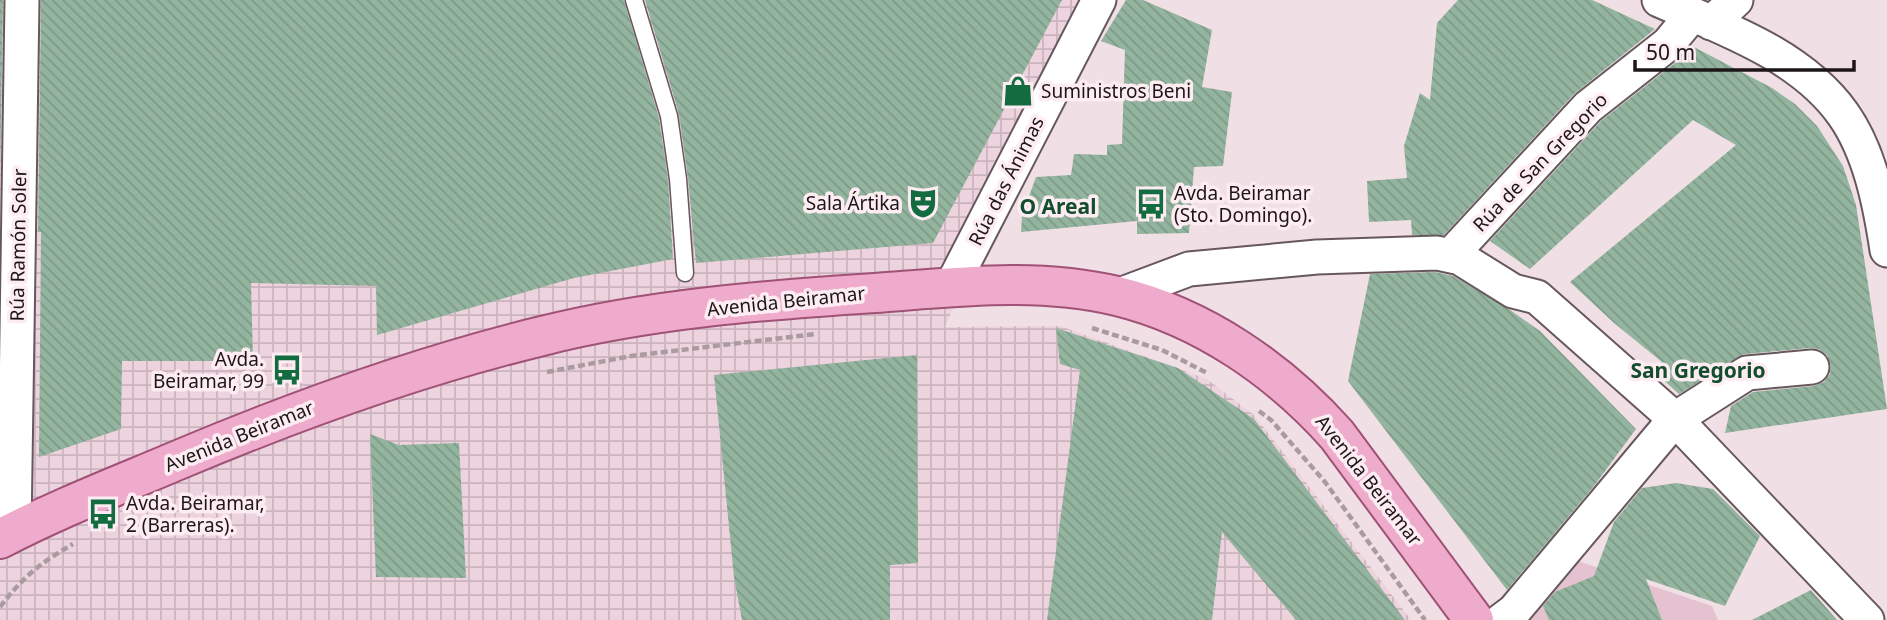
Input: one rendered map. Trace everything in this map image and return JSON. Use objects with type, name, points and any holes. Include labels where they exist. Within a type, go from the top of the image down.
[{"type":"main road","name":"Avenida Beiramar","points":[[7,535],[81,500],[313,406],[413,371],[544,335],[624,319],[746,304],[951,287],[1040,284],[1117,296],[1143,304],[1204,330],[1272,372],[1317,412],[1379,489],[1474,620]]},
{"type":"street","name":"Rúa Ramón Soler","points":[[7,535],[22,0]]},
{"type":"street","name":"Rúa das Ánimas","points":[[951,287],[1099,0]]},
{"type":"street","points":[[1659,0],[1786,62],[1815,83],[1843,114],[1863,152],[1879,205],[1887,250]]},
{"type":"street","name":"Rúa de San Gregorio","points":[[1452,254],[1588,107],[1701,19],[1736,0]]},
{"type":"street","points":[[1117,296],[1189,269],[1317,257],[1452,254],[1513,291],[1537,298],[1675,419],[1867,620]]},
{"type":"street","points":[[1502,620],[1514,611],[1675,419],[1747,373],[1812,367]]},
{"type":"lane","points":[[634,0],[669,117],[678,179],[685,273]]},
{"type":"path","points":[[1086,326],[1162,350],[1216,378]]},
{"type":"path","points":[[540,374],[631,356],[816,334]]},
{"type":"path","points":[[1253,406],[1270,420],[1325,482],[1425,620]]},
{"type":"path","points":[[0,607],[16,586],[42,562]]},
{"type":"shaded area","points":[[0,0],[1111,0],[975,260],[945,327],[1060,326],[1207,379],[1255,416],[1411,620],[0,620]]},
{"type":"shaded area","points":[[1566,557],[1712,606],[1718,620],[1523,620]]},
{"type":"building","points":[[0,0],[3,0],[0,182]]},
{"type":"building","points":[[41,0],[624,0],[659,118],[668,180],[673,259],[574,278],[377,335],[376,286],[251,283],[253,361],[122,361],[121,429],[39,457]]},
{"type":"building","points":[[645,0],[1062,0],[933,243],[696,263],[679,114]]},
{"type":"building","points":[[1126,0],[1143,0],[1212,30],[1202,87],[1232,92],[1223,166],[1194,167],[1189,233],[1137,234],[1137,221],[1021,232],[1022,216],[1036,177],[1071,175],[1074,154],[1107,155],[1107,145],[1122,144],[1125,50],[1101,41]]},
{"type":"building","points":[[1458,0],[1592,0],[1655,29],[1574,94],[1444,235],[1412,235],[1411,220],[1369,222],[1367,181],[1407,178],[1404,146],[1420,93],[1430,100],[1437,23]]},
{"type":"building","points":[[1692,46],[1772,88],[1795,104],[1817,126],[1843,166],[1856,205],[1887,409],[1725,433],[1731,406],[1753,392],[1814,386],[1824,382],[1830,374],[1831,366],[1827,355],[1819,349],[1810,348],[1745,354],[1679,394],[1651,369],[1662,362],[1570,282],[1736,145],[1693,120],[1530,269],[1490,241],[1601,121],[1680,59]]},
{"type":"building","points":[[1435,272],[1453,276],[1540,331],[1636,429],[1594,486],[1507,590],[1348,381],[1370,274]]},
{"type":"building","points":[[1056,328],[1178,368],[1254,419],[1405,620],[1296,620],[1222,532],[1212,620],[1047,620],[1080,370],[1060,364]]},
{"type":"building","points":[[917,355],[918,563],[890,565],[890,620],[742,620],[734,577],[714,375]]},
{"type":"building","points":[[370,434],[399,445],[459,443],[466,578],[376,577]]},
{"type":"building","points":[[1676,483],[1713,489],[1760,536],[1725,606],[1646,579],[1662,620],[1549,620],[1543,606],[1555,592],[1594,576],[1614,522],[1642,488]]},
{"type":"building","points":[[1811,590],[1837,620],[1752,620]]},
{"type":"place","name":"Suministros Beni","points":[[1018,91]]},
{"type":"place","name":"Sala Ártika","points":[[923,203]]},
{"type":"place","name":"Avda. Beiramar (Sto. Domingo).","points":[[1151,204]]},
{"type":"place","name":"Avda. Beiramar, 99","points":[[287,370]]},
{"type":"place","name":"Avda. Beiramar, 2 (Barreras).","points":[[103,514]]},
{"type":"district","name":"O Areal","points":[[1058,206]]},
{"type":"district","name":"San Gregorio","points":[[1698,370]]}]
